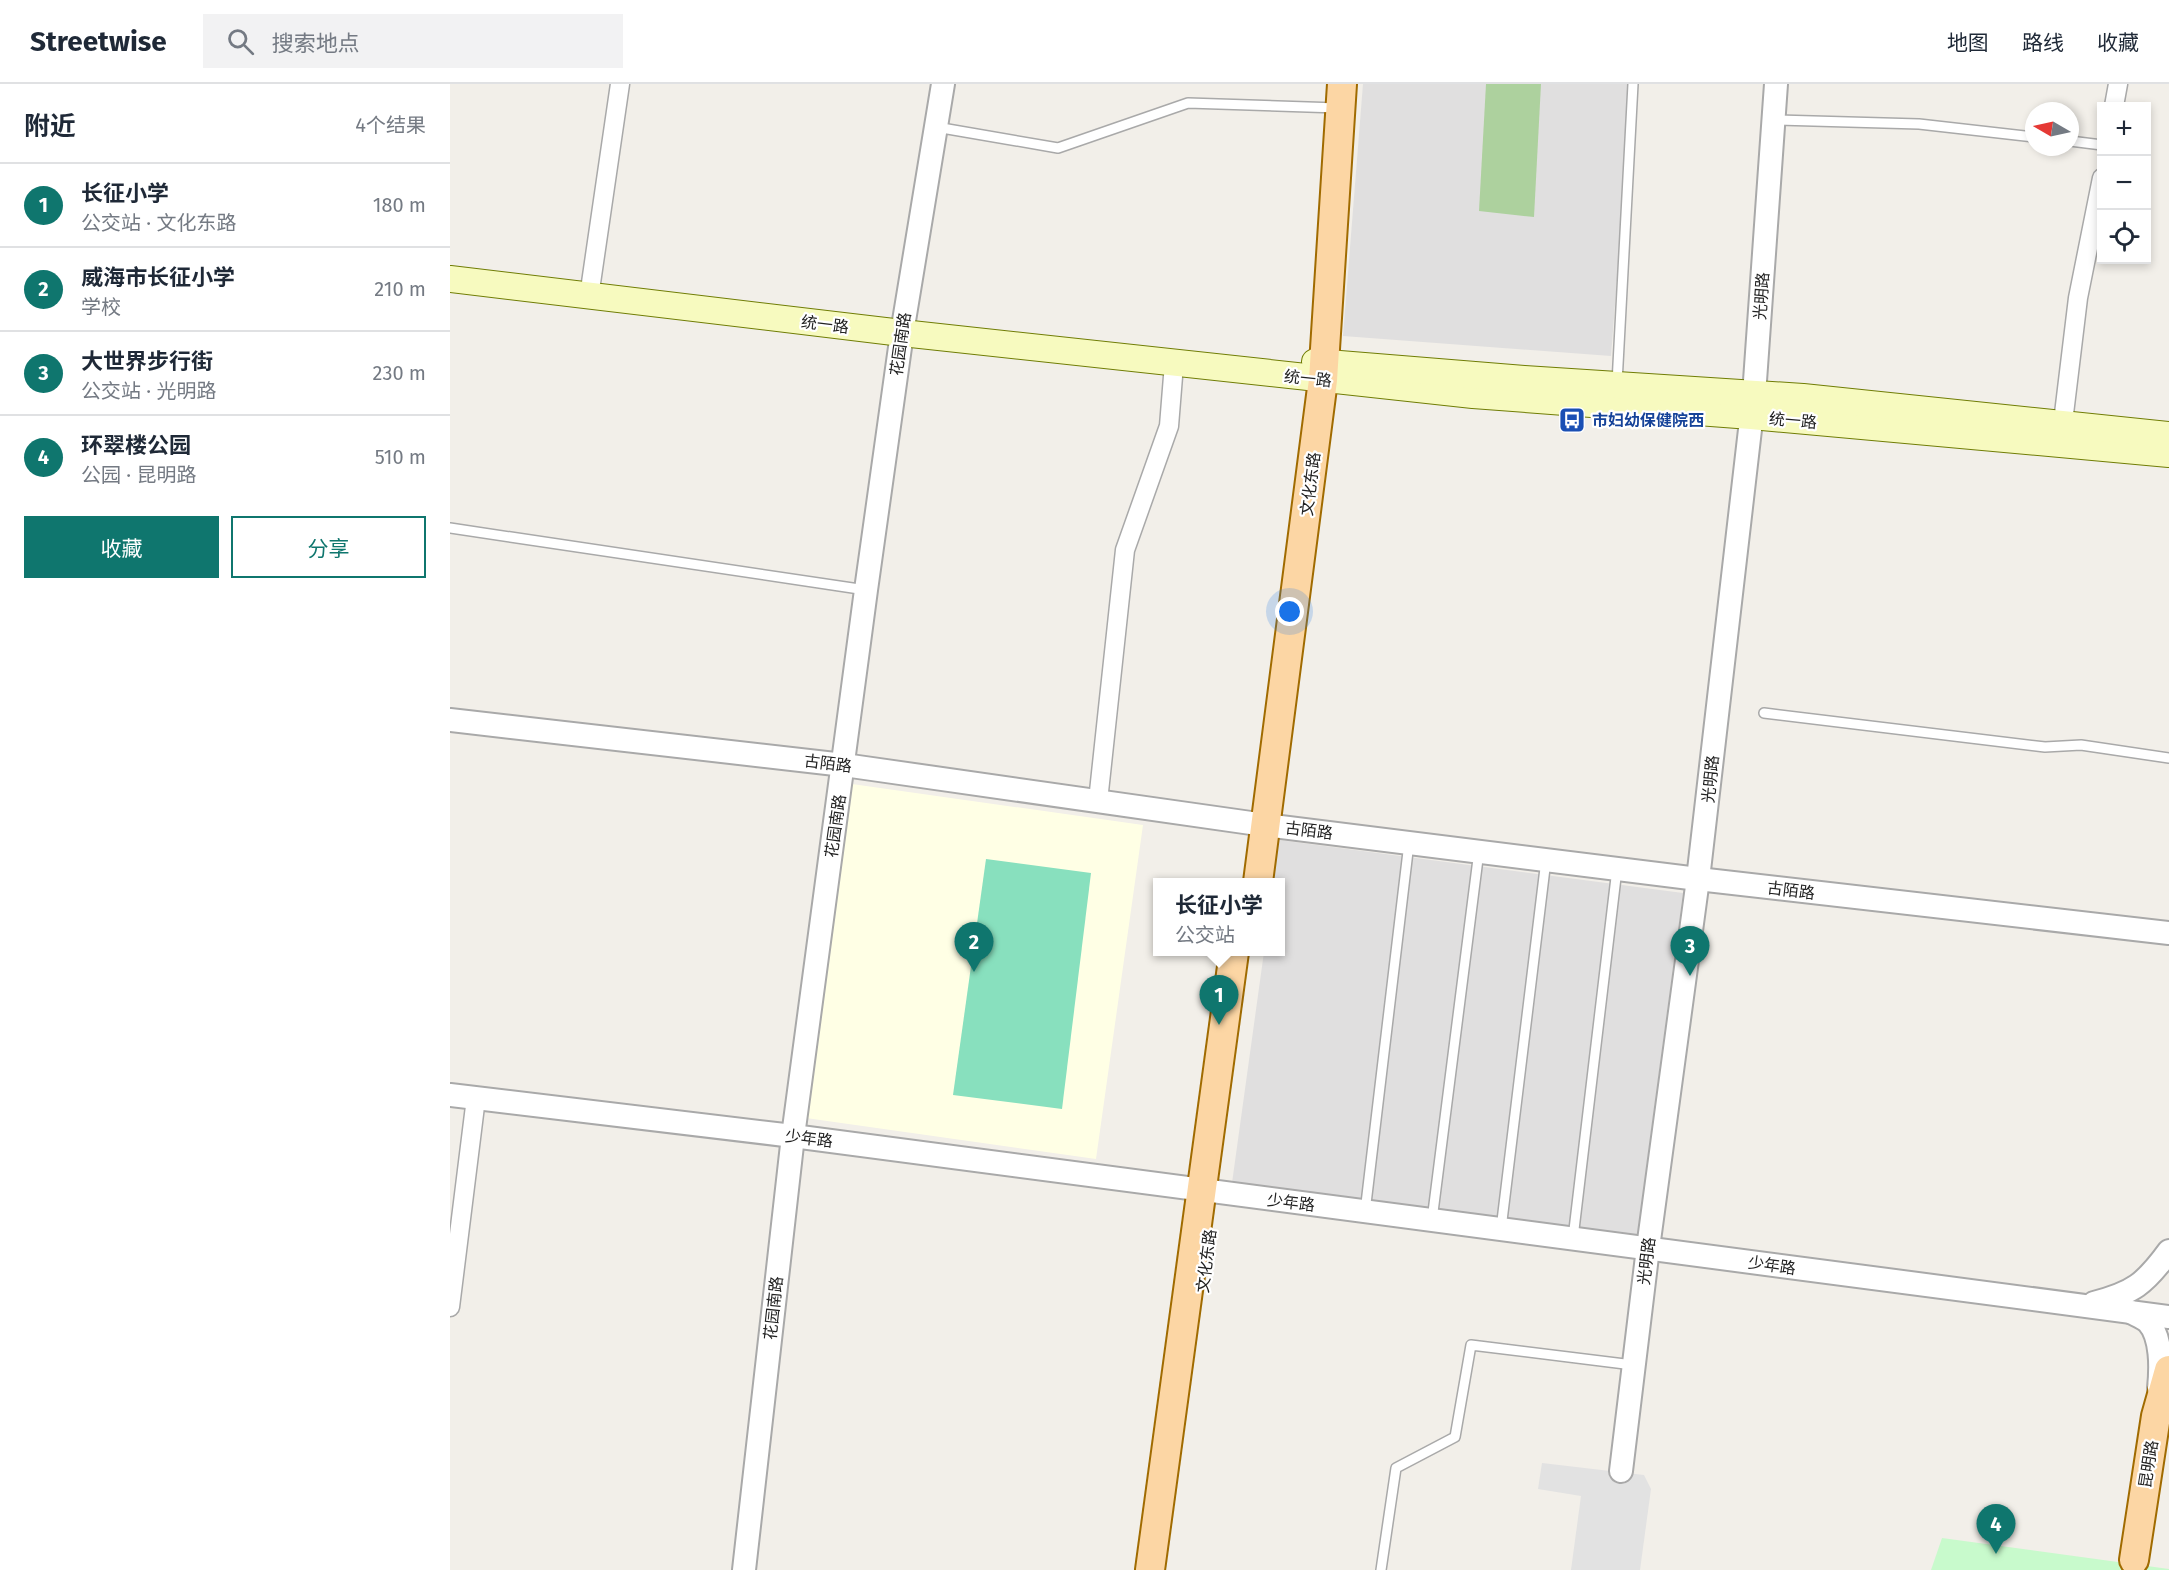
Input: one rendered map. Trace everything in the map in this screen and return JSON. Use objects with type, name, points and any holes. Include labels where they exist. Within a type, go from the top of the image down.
[{"type":"main road","name":"文化东路","points":[[1258,878],[1259,824],[1315,370],[1333,96]]},
{"type":"main road","name":"统一路","points":[[450,267],[591,283],[1174,364],[1616,385],[1753,406],[2169,454]]},
{"type":"main road","name":"统一路","points":[[450,279],[1315,370],[1473,395],[1753,406],[1803,397],[2169,435]]},
{"type":"main road","points":[[1245,878],[1259,824]]},
{"type":"main road","points":[[1150,1570],[1208,1191],[1233,956]]},
{"type":"main road","name":"文化东路","points":[[1166,1570],[1208,1191],[1247,956]]},
{"type":"main road","name":"昆明路","points":[[2134,1560],[2162,1424],[2169,1370]]},
{"type":"street","points":[[591,283],[620,84]]},
{"type":"street","name":"花园南路","points":[[744,1570],[793,1136],[866,590],[903,325],[944,84]]},
{"type":"street","name":"光明路","points":[[1621,1471],[1648,1248],[1698,879],[1753,406],[1776,84]]},
{"type":"street","points":[[2116,102],[2118,84]]},
{"type":"street","points":[[2063,423],[2078,297],[2097,203]]},
{"type":"street","points":[[1098,801],[1125,550],[1169,426],[1174,364]]},
{"type":"street","name":"古陌路","points":[[450,720],[844,765],[1259,824],[1479,852],[2169,933]]},
{"type":"street","name":"少年路","points":[[450,1095],[793,1136],[2169,1317]]},
{"type":"street","points":[[450,1307],[476,1098]]},
{"type":"street","points":[[2085,1306],[2136,1289],[2169,1251]]},
{"type":"street","points":[[2131,1312],[2148,1322],[2158,1342],[2162,1424]]},
{"type":"lane","points":[[1616,385],[1633,84]]},
{"type":"lane","points":[[936,128],[1058,148],[1188,103],[1333,96]]},
{"type":"lane","points":[[1774,120],[1919,124],[2025,136]]},
{"type":"lane","points":[[2079,142],[2097,144]]},
{"type":"lane","points":[[450,528],[866,590]]},
{"type":"lane","points":[[1764,713],[2044,747],[2081,745],[2169,758]]},
{"type":"lane","points":[[1365,1212],[1409,843]]},
{"type":"lane","points":[[1432,1220],[1479,852]]},
{"type":"lane","points":[[1501,1229],[1546,860]]},
{"type":"lane","points":[[1573,1238],[1617,869]]},
{"type":"lane","points":[[1381,1570],[1396,1468],[1455,1437],[1472,1345],[1633,1365]]},
{"type":"shaded area","points":[[1363,84],[1632,84],[1611,356],[1343,336]]},
{"type":"shaded area","points":[[852,784],[1143,825],[1096,1159],[806,1118]]},
{"type":"shaded area","points":[[1279,840],[1683,893],[1637,1236],[1232,1183],[1263,956],[1285,956],[1285,878],[1274,878]]},
{"type":"shaded area","points":[[1542,1463],[1644,1475],[1651,1489],[1640,1570],[1571,1570],[1581,1496],[1538,1489]]},
{"type":"green space","points":[[1486,84],[1541,84],[1534,217],[1479,211]]},
{"type":"green space","points":[[986,859],[1091,873],[1062,1109],[953,1095]]},
{"type":"green space","points":[[1942,1538],[2169,1569],[2169,1570],[1931,1570]]},
{"type":"place","name":"市妇幼保健院西","points":[[1572,420]]},
{"type":"place","name":"威海市长征小学","points":[[974,972]]},
{"type":"place","name":"大世界步行街","points":[[1690,976]]},
{"type":"place","name":"长征小学","points":[[1219,1025]]},
{"type":"place","name":"环翠楼公园","points":[[1996,1554]]}]
